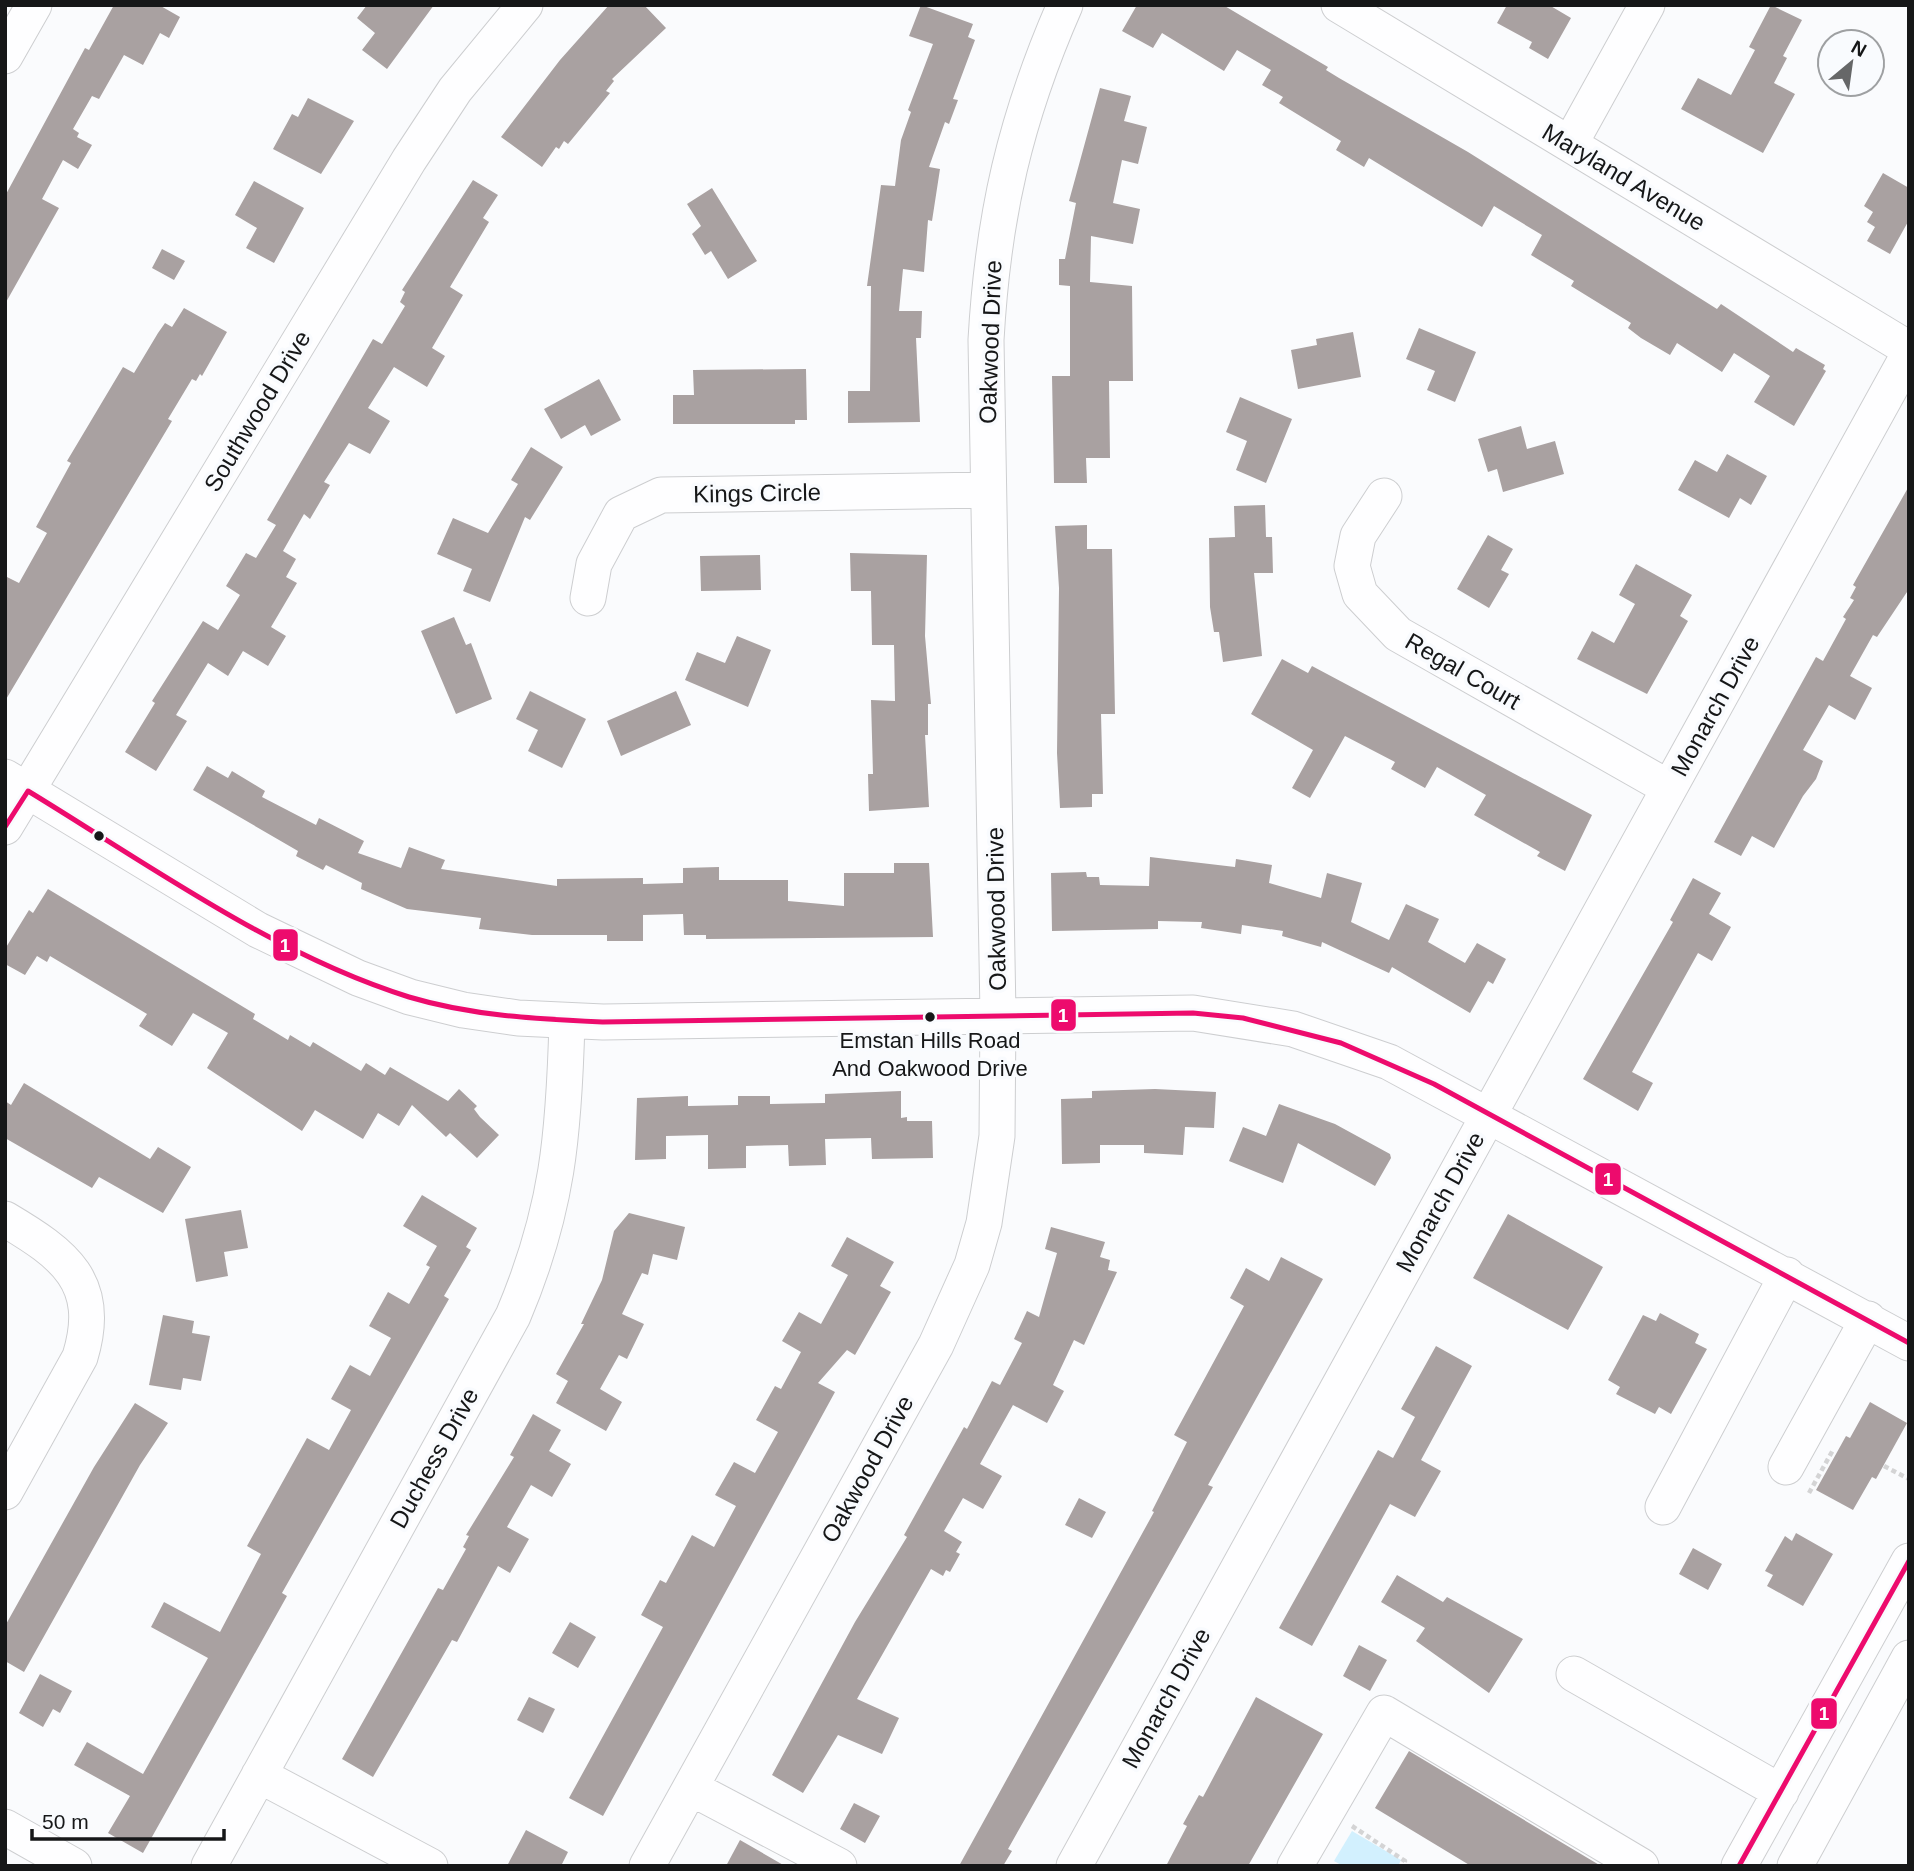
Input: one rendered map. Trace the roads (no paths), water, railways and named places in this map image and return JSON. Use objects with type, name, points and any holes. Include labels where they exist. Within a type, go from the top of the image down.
[{"type":"street","points":[[5,56],[34,5]]},
{"type":"street","name":"Southwood Drive","points":[[5,827],[16,784],[408,160],[456,90],[525,5]]},
{"type":"street","name":"Oakwood Drive","points":[[648,1866],[955,1306],[984,1223],[998,1136],[986,340],[990,269],[1001,199],[1032,85],[1065,5]]},
{"type":"street","name":"Maryland Avenue","points":[[1339,5],[1909,352]]},
{"type":"street","points":[[1570,144],[1647,5]]},
{"type":"street","name":"Monarch Drive","points":[[1074,1866],[1909,352]]},
{"type":"street","name":"Kings Circle","points":[[588,598],[594,564],[621,514],[661,495],[988,489]]},
{"type":"street","name":"Regal Court","points":[[1384,496],[1358,536],[1352,566],[1360,594],[1398,634],[1669,788]]},
{"type":"street","points":[[16,784],[258,930],[358,978],[410,997],[463,1010],[567,1021],[1193,1013],[1256,1021],[1341,1043],[1389,1062],[1489,1114],[1909,1343]]},
{"type":"street","name":"Duchess Drive","points":[[209,1866],[513,1316],[546,1228],[563,1136],[567,1021]]},
{"type":"street","points":[[5,1219],[60,1254],[82,1287],[88,1311],[87,1334],[80,1357],[5,1492]]},
{"type":"street","points":[[1663,1507],[1787,1275]]},
{"type":"street","points":[[1786,1467],[1868,1320]]},
{"type":"street","points":[[1739,1866],[1909,1561]]},
{"type":"street","points":[[1795,1866],[1909,1658]]},
{"type":"street","points":[[1574,1674],[1781,1792]]},
{"type":"street","points":[[1832,1703],[1871,1725]]},
{"type":"street","points":[[1295,1866],[1384,1713],[1642,1866]]},
{"type":"street","points":[[259,1775],[430,1866]]},
{"type":"street","points":[[691,1788],[839,1866]]},
{"type":"street","points":[[5,1827],[74,1866]]},
{"type":"water","points":[[1352,1831],[1401,1860],[1398,1866],[1343,1866],[1334,1861]]},
{"type":"place","name":"Emstan Hills Road And Oakwood Drive","points":[[930,1017]]}]
